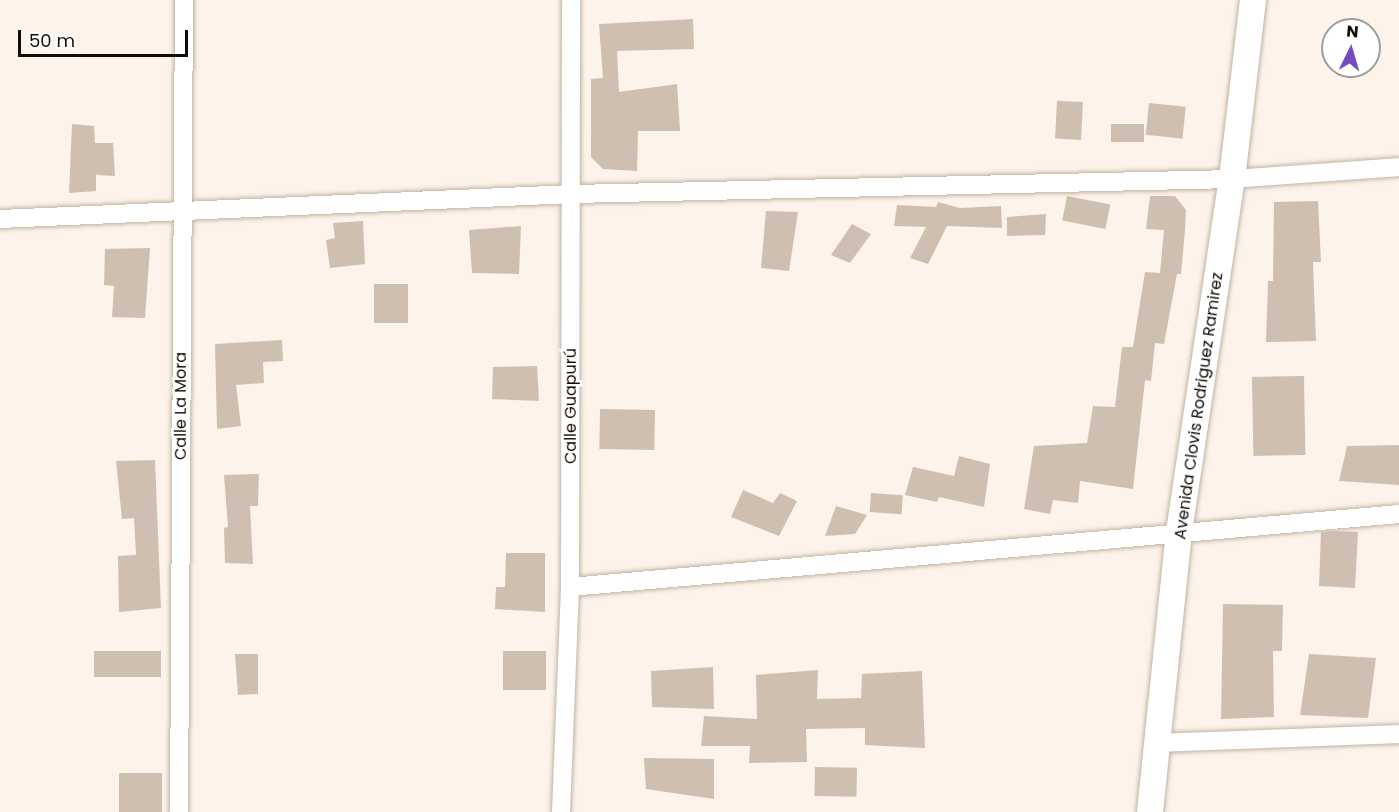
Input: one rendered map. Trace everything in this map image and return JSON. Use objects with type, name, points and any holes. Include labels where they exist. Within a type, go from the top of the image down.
[{"type":"main road","name":"Avenida Clovis Rodriguez Ramirez","points":[[1150,812],[1179,532],[1232,179],[1254,0]]},
{"type":"street","name":"Calle La Mora","points":[[178,812],[184,0]]},
{"type":"street","name":"Calle Guapurú","points":[[561,812],[570,587],[573,194],[571,0]]},
{"type":"street","points":[[0,219],[573,194],[1232,179],[1399,167]]},
{"type":"street","points":[[570,587],[1399,514]]},
{"type":"street","points":[[1158,743],[1399,734]]},
{"type":"building","points":[[693,19],[694,49],[617,51],[619,92],[677,84],[680,131],[638,131],[637,171],[603,169],[591,157],[591,79],[603,78],[599,24]]},
{"type":"building","points":[[1057,101],[1083,102],[1081,140],[1055,139]]},
{"type":"building","points":[[1149,103],[1186,107],[1182,139],[1146,135]]},
{"type":"building","points":[[72,124],[94,126],[95,143],[113,143],[115,176],[96,175],[96,191],[69,193]]},
{"type":"building","points":[[1111,124],[1144,124],[1144,142],[1111,142]]},
{"type":"building","points":[[1067,196],[1110,204],[1105,229],[1062,221]]},
{"type":"building","points":[[1150,196],[1175,196],[1186,210],[1185,230],[1181,274],[1177,274],[1164,344],[1155,343],[1151,381],[1145,380],[1133,489],[1080,481],[1078,503],[1053,500],[1050,514],[1024,509],[1034,446],[1087,443],[1093,406],[1115,407],[1122,347],[1133,347],[1145,272],[1160,273],[1164,230],[1146,229]]},
{"type":"building","points":[[1318,201],[1321,262],[1313,262],[1316,341],[1266,342],[1268,281],[1273,281],[1274,202]]},
{"type":"building","points":[[938,202],[960,208],[1001,206],[1002,228],[947,226],[928,264],[910,258],[926,227],[894,226],[897,205],[936,207]]},
{"type":"building","points":[[766,211],[798,212],[789,271],[761,268]]},
{"type":"building","points":[[1046,214],[1045,235],[1007,236],[1007,217]]},
{"type":"building","points":[[363,221],[365,264],[330,268],[326,240],[335,238],[333,223]]},
{"type":"building","points":[[852,224],[871,234],[850,263],[831,255]]},
{"type":"building","points":[[521,226],[519,274],[472,273],[469,230]]},
{"type":"building","points":[[150,248],[145,318],[112,317],[114,286],[104,285],[105,249]]},
{"type":"building","points":[[374,284],[408,284],[408,323],[374,323]]},
{"type":"building","points":[[282,340],[283,361],[263,362],[264,383],[236,385],[241,426],[217,429],[215,344]]},
{"type":"building","points":[[537,366],[539,401],[492,399],[493,367]]},
{"type":"building","points":[[1304,376],[1305,455],[1253,456],[1252,377]]},
{"type":"building","points":[[600,409],[655,410],[654,450],[599,449]]},
{"type":"building","points":[[1399,445],[1399,485],[1339,481],[1347,446]]},
{"type":"building","points":[[959,456],[990,464],[984,507],[939,497],[937,502],[905,495],[913,467],[954,476]]},
{"type":"building","points":[[155,460],[161,608],[119,612],[118,556],[136,555],[134,518],[122,519],[116,461]]},
{"type":"building","points":[[259,474],[258,506],[250,506],[253,564],[225,563],[224,528],[228,527],[224,475]]},
{"type":"building","points":[[743,490],[773,503],[780,493],[797,501],[779,536],[731,517]]},
{"type":"building","points":[[871,493],[903,495],[902,514],[870,512]]},
{"type":"building","points":[[836,506],[867,515],[855,534],[825,536]]},
{"type":"building","points":[[1321,532],[1358,532],[1355,588],[1319,586]]},
{"type":"building","points":[[506,553],[545,553],[545,612],[495,609],[496,587],[505,587]]},
{"type":"building","points":[[1223,604],[1283,605],[1282,651],[1273,651],[1274,717],[1221,719]]},
{"type":"building","points":[[94,651],[161,651],[161,677],[94,677]]},
{"type":"building","points":[[503,651],[546,651],[546,690],[503,690]]},
{"type":"building","points":[[235,654],[258,654],[258,694],[238,695]]},
{"type":"building","points":[[1309,654],[1376,658],[1368,718],[1300,715]]},
{"type":"building","points":[[713,667],[714,709],[652,707],[651,671]]},
{"type":"building","points":[[818,670],[817,699],[861,698],[862,674],[922,671],[925,748],[865,745],[865,728],[806,729],[807,762],[749,763],[750,746],[701,746],[704,716],[757,719],[756,675]]},
{"type":"building","points":[[644,758],[714,759],[714,799],[646,789]]},
{"type":"building","points":[[815,767],[857,768],[856,797],[814,796]]},
{"type":"building","points":[[119,773],[162,773],[162,812],[119,812]]}]
